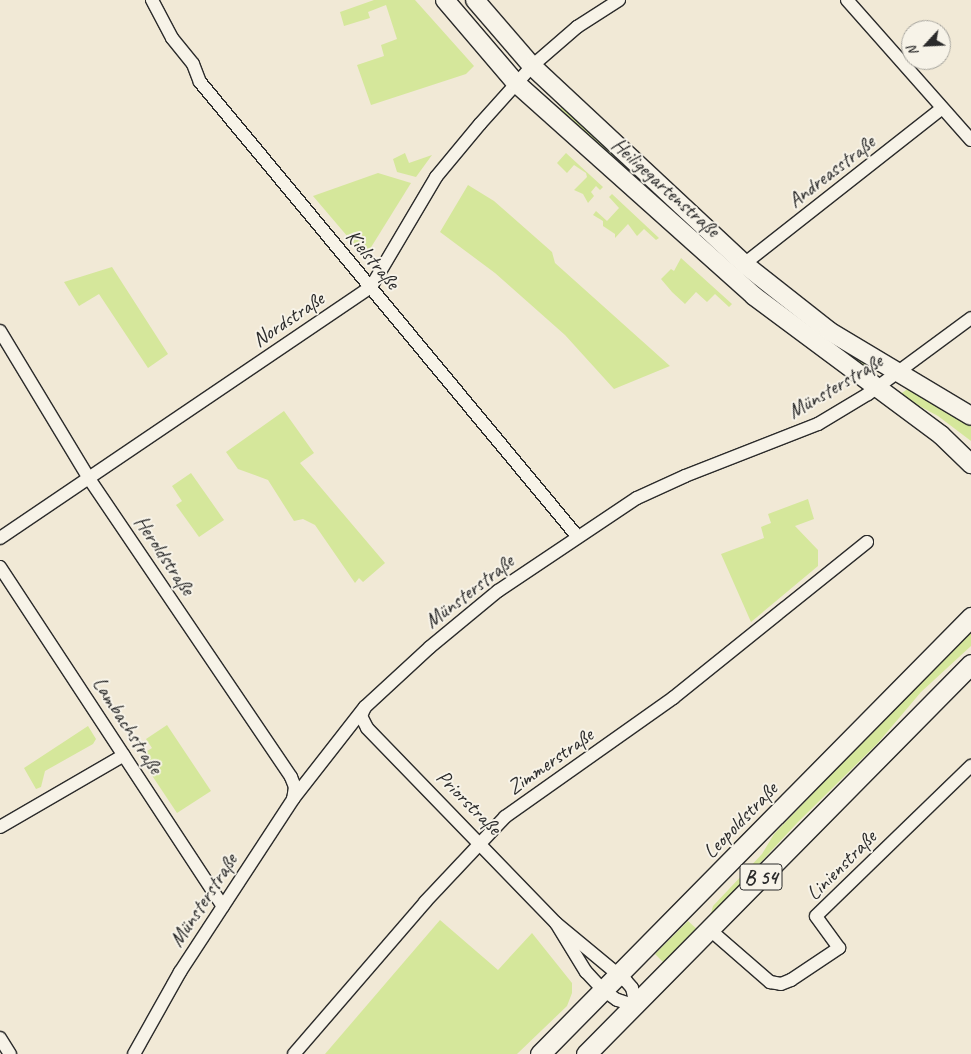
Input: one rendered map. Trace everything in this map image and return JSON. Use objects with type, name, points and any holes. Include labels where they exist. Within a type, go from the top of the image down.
[{"type":"main road","name":"Heiligegartenstraße","points":[[445,0],[516,83],[754,296],[876,388],[941,434],[971,464]]},
{"type":"main road","name":"Heiligegartenstraße","points":[[475,0],[532,66],[744,264],[829,331],[971,416]]},
{"type":"main road","name":"Leopoldstraße","points":[[540,1054],[971,617]]},
{"type":"main road","name":"B 54","points":[[586,1054],[636,1006],[709,929],[971,664]]},
{"type":"main road","points":[[701,892],[701,912],[709,929]]},
{"type":"street","name":"Kielstraße","points":[[152,0],[172,38],[193,64],[200,82],[577,536]]},
{"type":"street","name":"Nordstraße","points":[[0,538],[371,286],[436,177],[516,83],[532,66],[577,27],[619,0]]},
{"type":"street","points":[[847,0],[971,140]]},
{"type":"street","name":"Andreasstraße","points":[[744,264],[942,108]]},
{"type":"street","name":"Münsterstraße","points":[[134,1054],[180,972],[293,799],[365,707],[498,591],[577,536],[637,498],[684,476],[818,424],[876,388],[971,318]]},
{"type":"street","name":"Heroldstraße","points":[[0,331],[88,477],[290,777],[294,787],[293,799]]},
{"type":"street","name":"Zimmerstraße","points":[[294,1054],[505,817],[673,698],[867,542]]},
{"type":"street","name":"Lambachstraße","points":[[0,567],[223,906]]},
{"type":"street","name":"Priorstraße","points":[[365,707],[363,722],[481,842],[556,923],[618,974],[632,988],[636,1006]]},
{"type":"street","points":[[0,827],[124,755]]},
{"type":"street","name":"Linienstraße","points":[[709,929],[775,984],[791,980],[839,948],[816,916],[971,766]]},
{"type":"street","name":"Priorstraße","points":[[556,923],[586,972],[603,990],[617,1000],[636,1006]]},
{"type":"street","points":[[0,1038],[10,1054]]},
{"type":"green space","points":[[374,0],[415,0],[474,66],[466,74],[371,105],[357,65],[384,56],[381,45],[397,39],[386,5],[368,12],[370,18],[344,26],[340,12]]},
{"type":"green space","points":[[565,103],[812,328],[868,365],[860,370],[761,291],[559,110]]},
{"type":"green space","points":[[405,153],[409,163],[432,155],[416,177],[397,172],[393,159]]},
{"type":"green space","points":[[566,153],[603,187],[600,190],[596,186],[591,192],[594,196],[588,203],[583,194],[574,190],[587,177],[586,173],[574,165],[567,173],[557,163]]},
{"type":"green space","points":[[378,173],[411,183],[365,257],[313,196]]},
{"type":"green space","points":[[468,185],[494,201],[552,252],[555,263],[670,366],[614,389],[565,335],[495,273],[440,232]]},
{"type":"green space","points":[[612,194],[659,238],[656,240],[644,229],[637,236],[628,224],[615,238],[615,234],[603,226],[603,221],[593,215],[596,211],[607,221],[619,208],[609,197]]},
{"type":"green space","points":[[681,258],[732,304],[729,307],[715,294],[707,302],[696,292],[685,304],[661,279],[671,269],[674,271]]},
{"type":"green space","points":[[112,267],[168,354],[148,368],[99,294],[79,306],[64,282]]},
{"type":"green space","points":[[909,388],[971,426],[971,441],[938,416],[899,395]]},
{"type":"green space","points":[[284,411],[314,453],[300,463],[385,563],[363,582],[359,578],[355,583],[315,525],[303,519],[294,521],[268,480],[238,469],[226,452]]},
{"type":"green space","points":[[191,473],[224,520],[199,537],[176,505],[182,501],[172,486]]},
{"type":"green space","points":[[808,499],[814,519],[795,526],[818,550],[818,566],[751,622],[721,554],[764,538],[761,527],[771,523],[768,514]]},
{"type":"green space","points":[[971,629],[971,646],[921,692],[877,744],[798,822],[710,917],[713,906],[762,854],[774,834]]},
{"type":"green space","points":[[167,725],[211,791],[177,813],[139,756],[152,748],[146,739]]},
{"type":"green space","points":[[88,726],[96,739],[93,744],[45,771],[41,787],[36,789],[24,768]]},
{"type":"green space","points":[[440,920],[498,970],[532,933],[572,983],[572,993],[567,1006],[517,1054],[325,1054]]},
{"type":"green space","points":[[688,921],[699,931],[667,966],[655,954]]}]
